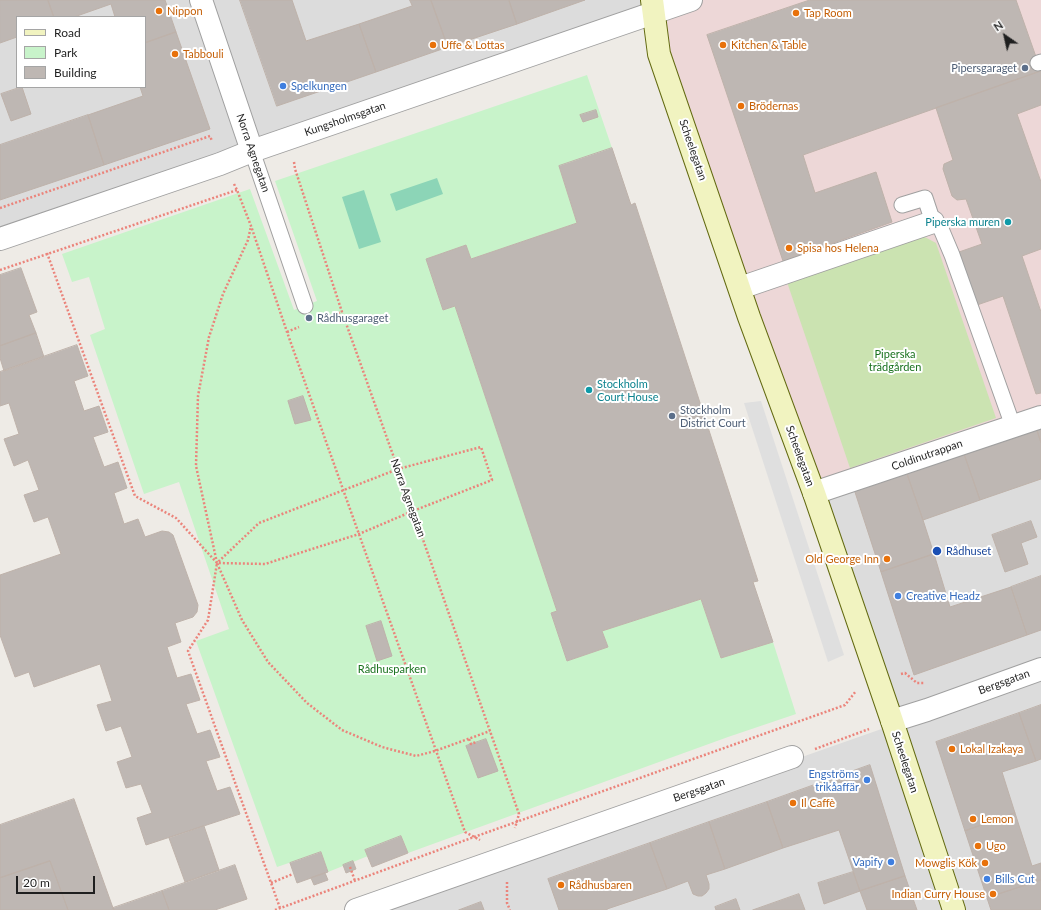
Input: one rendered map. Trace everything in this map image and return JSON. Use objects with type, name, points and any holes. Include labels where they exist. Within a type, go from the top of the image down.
[{"type":"street","name":"Norra Agnegatan","points":[[201,0],[252,151]]},
{"type":"street","name":"Kungsholmsgatan","points":[[0,239],[220,164],[252,151],[653,6],[691,0]]},
{"type":"street","name":"Scheelegatan","points":[[653,6],[659,54],[749,317],[814,493],[892,721],[954,910]]},
{"type":"street","points":[[740,288],[932,222]]},
{"type":"street","name":"Coldinutrappan","points":[[814,493],[1041,417]]},
{"type":"street","name":"Bergsgatan","points":[[892,721],[1041,669]]},
{"type":"street","name":"Bergsgatan","points":[[356,910],[792,757]]},
{"type":"lane","name":"Norra Agnegatan","points":[[252,151],[305,306]]},
{"type":"lane","points":[[902,205],[925,198],[932,222],[941,229],[952,255],[1013,426]]},
{"type":"path","points":[[0,208],[210,136],[220,164],[237,190],[251,226],[286,332],[465,832],[508,857]]},
{"type":"path","name":"Norra Agnegatan","points":[[292,137],[294,169],[342,312],[519,814],[508,857]]},
{"type":"path","points":[[0,270],[237,190]]},
{"type":"path","points":[[251,226],[248,240],[223,294],[211,330],[198,396],[196,466],[217,563],[242,620],[268,662],[307,703],[342,730],[382,746],[416,756],[435,751],[490,731]]},
{"type":"path","points":[[47,253],[135,496],[176,518],[217,563],[264,564],[358,534],[492,480],[481,447],[398,469],[259,523],[217,563],[208,620],[188,651],[280,908]]},
{"type":"path","points":[[275,910],[474,837],[845,705],[860,686],[877,680],[905,673],[917,682],[926,683]]},
{"type":"path","points":[[792,757],[892,721]]},
{"type":"path","points":[[469,739],[471,744],[476,742]]},
{"type":"path","points":[[350,867],[355,881]]},
{"type":"path","points":[[271,883],[293,874]]},
{"type":"shaded area","points":[[0,0],[696,0],[0,240]]},
{"type":"shaded area","points":[[696,0],[1041,0],[1041,414],[812,493],[648,17]]},
{"type":"shaded area","points":[[761,401],[844,655],[828,662],[744,403]]},
{"type":"shaded area","points":[[1041,414],[1041,910],[367,910],[890,726],[812,493]]},
{"type":"green space","name":"Rådhusparken","points":[[587,75],[612,148],[559,166],[577,223],[471,259],[466,245],[426,259],[443,310],[455,306],[557,611],[551,613],[567,661],[608,647],[602,631],[701,599],[721,658],[773,642],[796,714],[728,737],[408,853],[401,836],[365,850],[368,856],[328,872],[321,852],[277,867],[196,641],[229,629],[179,482],[144,494],[90,335],[105,329],[89,277],[72,282],[62,254],[250,189],[294,310],[317,301],[275,181]]},
{"type":"green space","points":[[437,178],[443,194],[396,211],[390,194]]},
{"type":"green space","points":[[364,190],[381,242],[359,249],[342,197]]},
{"type":"green space","name":"Piperska trädgården","points":[[921,235],[936,243],[996,418],[850,468],[787,282]]},
{"type":"building","points":[[0,0],[48,0],[54,16],[16,16],[16,37],[0,43]]},
{"type":"building","points":[[48,0],[165,0],[176,32],[146,43],[146,16],[115,16],[111,4],[77,16],[54,16]]},
{"type":"building","points":[[240,0],[292,0],[306,41],[359,24],[376,72],[277,106]]},
{"type":"building","points":[[410,0],[431,0],[448,47],[376,72],[359,24],[412,6]]},
{"type":"building","points":[[431,0],[509,0],[517,24],[448,47]]},
{"type":"building","points":[[509,0],[585,0],[517,24]]},
{"type":"building","points":[[810,0],[1016,0],[1041,71],[803,155],[815,193],[876,172],[892,222],[783,261],[707,35]]},
{"type":"building","points":[[176,32],[210,129],[104,165],[88,115],[143,96],[140,88],[146,88],[146,43]]},
{"type":"building","name":"Piperska muren","points":[[1041,71],[1041,105],[1017,114],[1041,182],[1041,249],[1022,256],[1041,312],[1041,393],[1036,394],[1003,296],[977,305],[959,252],[982,244],[966,199],[957,200],[952,196],[943,169],[944,164],[953,160],[936,108]]},
{"type":"building","points":[[22,88],[31,114],[11,121],[1,94]]},
{"type":"building","points":[[596,110],[598,117],[583,122],[580,115]]},
{"type":"building","points":[[88,115],[104,165],[0,200],[0,145]]},
{"type":"building","name":"Stockholm Court House","points":[[612,148],[631,205],[635,203],[758,581],[753,582],[773,642],[721,658],[701,599],[602,631],[608,647],[567,661],[551,613],[557,611],[455,306],[443,310],[426,259],[466,245],[471,259],[577,223],[559,166]]},
{"type":"building","points":[[21,268],[37,312],[29,315],[36,333],[0,346],[0,275]]},
{"type":"building","points":[[36,333],[44,357],[4,371],[0,358],[0,346]]},
{"type":"building","points":[[77,345],[88,376],[74,381],[84,411],[99,406],[108,432],[93,437],[104,467],[118,462],[127,488],[114,493],[124,524],[138,519],[145,537],[162,531],[169,532],[173,535],[198,605],[197,612],[193,617],[175,623],[181,642],[167,647],[177,678],[191,674],[200,700],[186,704],[197,734],[210,730],[220,757],[206,761],[217,791],[230,787],[240,814],[146,845],[137,818],[152,813],[141,784],[126,788],[117,762],[132,757],[121,726],[106,731],[97,705],[112,701],[100,664],[34,687],[29,672],[15,677],[0,635],[0,575],[61,554],[48,517],[34,522],[24,495],[39,490],[28,460],[14,466],[4,439],[19,434],[9,403],[0,406],[0,372]]},
{"type":"building","points":[[303,396],[311,420],[295,424],[288,401]]},
{"type":"building","points":[[1041,425],[1041,443],[1036,427]]},
{"type":"building","points":[[1036,427],[1041,443],[1041,479],[980,500],[963,451]]},
{"type":"building","points":[[963,451],[980,500],[923,520],[906,471]]},
{"type":"building","points":[[906,471],[934,554],[881,572],[854,489]]},
{"type":"building","points":[[1031,521],[1037,537],[1021,543],[1028,564],[1005,572],[992,535]]},
{"type":"building","points":[[934,554],[950,607],[1011,587],[1027,635],[914,675],[881,572]]},
{"type":"building","points":[[1041,576],[1041,630],[1027,635],[1011,587]]},
{"type":"building","points":[[381,621],[392,656],[377,661],[366,626]]},
{"type":"building","points":[[1041,705],[1041,759],[1036,761],[1019,713]]},
{"type":"building","points":[[1019,713],[1036,761],[1002,772],[1015,813],[965,831],[936,742]]},
{"type":"building","points":[[486,739],[498,771],[478,778],[466,746]]},
{"type":"building","points":[[870,765],[905,876],[860,891],[839,830],[783,848],[767,802]]},
{"type":"building","points":[[74,799],[114,910],[68,910],[50,861],[0,878],[0,825]]},
{"type":"building","points":[[767,802],[783,848],[725,869],[709,822]]},
{"type":"building","points":[[1015,813],[1032,866],[1041,863],[1041,880],[987,898],[965,831]]},
{"type":"building","points":[[709,822],[725,869],[706,875],[709,889],[702,896],[693,894],[688,881],[667,889],[650,843]]},
{"type":"building","points":[[204,826],[219,870],[185,882],[169,838]]},
{"type":"building","points":[[401,836],[408,853],[372,867],[365,850]]},
{"type":"building","points":[[650,843],[667,889],[607,910],[559,910],[548,879]]},
{"type":"building","points":[[321,852],[328,872],[297,883],[290,863]]},
{"type":"building","points":[[50,861],[68,910],[0,910],[0,878]]},
{"type":"building","points":[[353,861],[356,869],[346,873],[343,865]]},
{"type":"building","points":[[235,865],[247,899],[215,910],[169,910],[162,891]]},
{"type":"building","points":[[853,872],[860,891],[824,904],[818,883]]},
{"type":"building","points":[[325,873],[328,880],[314,885],[311,878]]},
{"type":"building","points":[[905,876],[917,910],[867,910],[860,891]]},
{"type":"building","points":[[1041,880],[1041,910],[991,910],[987,898]]},
{"type":"building","points":[[162,891],[169,910],[114,910],[113,908]]},
{"type":"building","points":[[799,894],[805,910],[753,910]]},
{"type":"building","points":[[736,899],[740,910],[716,910],[715,907]]},
{"type":"building","points":[[481,902],[484,910],[459,910]]},
{"type":"place","name":"Nippon","points":[[159,11]]},
{"type":"place","name":"Tap Room","points":[[796,13]]},
{"type":"place","name":"Uffe & Lottas","points":[[433,45]]},
{"type":"place","name":"Kitchen & Table","points":[[723,45]]},
{"type":"place","name":"Tabbouli","points":[[175,54]]},
{"type":"place","name":"Pipersgaraget","points":[[1025,68]]},
{"type":"place","name":"Spelkungen","points":[[283,86]]},
{"type":"place","name":"Brödernas","points":[[741,106]]},
{"type":"place","name":"Piperska muren","points":[[1008,222]]},
{"type":"place","name":"Spisa hos Helena","points":[[789,248]]},
{"type":"place","name":"Rådhusgaraget","points":[[309,318]]},
{"type":"place","name":"Stockholm Court House","points":[[589,390]]},
{"type":"place","name":"Stockholm District Court","points":[[672,416]]},
{"type":"place","name":"Rådhuset","points":[[937,551]]},
{"type":"place","name":"Old George Inn","points":[[887,559]]},
{"type":"place","name":"Creative Headz","points":[[898,596]]},
{"type":"place","name":"Lokal Izakaya","points":[[952,749]]},
{"type":"place","name":"Engströms trikåaffär","points":[[867,780]]},
{"type":"place","name":"Il Caffè","points":[[793,803]]},
{"type":"place","name":"Lemon","points":[[973,819]]},
{"type":"place","name":"Ugo","points":[[978,846]]},
{"type":"place","name":"Vapify","points":[[891,862]]},
{"type":"place","name":"Mowglis Kök","points":[[985,863]]},
{"type":"place","name":"Bills Cut","points":[[987,879]]},
{"type":"place","name":"Rådhusbaren","points":[[561,885]]},
{"type":"place","name":"Indian Curry House","points":[[993,894]]}]
